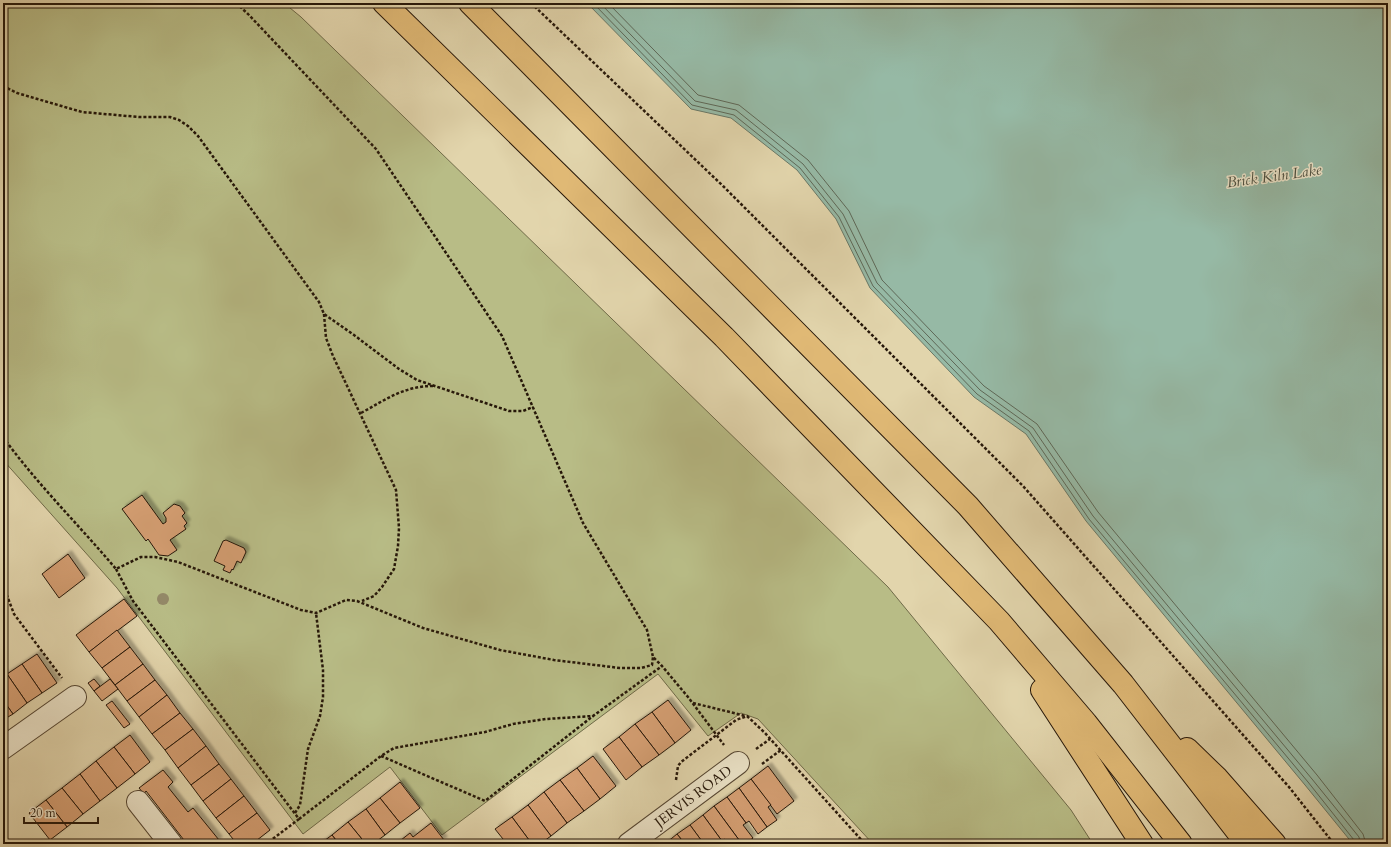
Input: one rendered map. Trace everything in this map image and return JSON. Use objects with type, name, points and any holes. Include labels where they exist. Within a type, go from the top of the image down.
[{"type":"highway","points":[[384,3],[724,337],[998,622],[1086,723],[1181,844]]},
{"type":"highway","points":[[470,3],[968,506],[1123,684],[1247,844]]},
{"type":"highway","points":[[998,622],[1142,844]]},
{"type":"highway","points":[[1123,684],[1217,778],[1275,844]]},
{"type":"street","points":[[3,748],[75,696]]},
{"type":"street","name":"JERVIS ROAD","points":[[629,844],[738,763]]},
{"type":"street","points":[[138,802],[171,844]]},
{"type":"path","points":[[116,569],[141,557],[155,557],[178,562],[301,610],[316,613],[346,600],[361,602],[423,628],[500,650],[554,660],[620,668],[641,668],[652,665],[653,657],[647,630],[583,523],[502,336],[376,149],[236,3]]},
{"type":"path","points":[[531,3],[723,186],[1023,486],[1289,787],[1334,844]]},
{"type":"path","points":[[3,86],[17,93],[82,112],[139,117],[170,117],[179,120],[188,126],[198,136],[319,302],[324,314],[326,338],[333,356],[396,490],[399,528],[394,569],[374,596],[361,602]]},
{"type":"path","points":[[324,314],[399,370],[417,380],[509,411],[523,411],[532,407]]},
{"type":"path","points":[[360,413],[404,390],[420,386],[436,386]]},
{"type":"path","points":[[3,437],[51,497],[116,569],[133,601],[299,819]]},
{"type":"path","points":[[3,585],[14,614],[75,696]]},
{"type":"path","points":[[295,812],[300,805],[308,749],[320,716],[323,697],[323,670],[316,613]]},
{"type":"path","points":[[653,657],[692,703],[716,735],[736,720],[746,716]]},
{"type":"path","points":[[381,756],[485,801],[593,716],[662,666]]},
{"type":"path","points":[[692,703],[746,716],[765,733],[865,844]]},
{"type":"path","points":[[266,844],[381,756],[394,748],[485,732],[513,724],[546,719],[593,716]]},
{"type":"green space","points":[[3,3],[284,3],[301,17],[888,587],[1071,810],[1093,844],[873,844],[758,719],[741,713],[708,736],[658,674],[442,835],[390,767],[303,834],[117,588],[3,460]]},
{"type":"water","name":"Brick Kiln Lake","points":[[587,3],[1388,4],[1388,844],[1353,844],[1086,521],[1026,434],[974,397],[870,288],[836,219],[797,170],[731,118],[691,109]]},
{"type":"building","points":[[142,495],[163,524],[166,522],[166,518],[163,513],[174,504],[180,506],[185,513],[182,516],[187,523],[184,526],[186,529],[170,540],[177,550],[168,556],[159,555],[148,539],[146,541],[122,509]]},
{"type":"building","points":[[226,540],[244,548],[246,552],[241,563],[237,561],[230,573],[223,570],[225,566],[214,561],[223,541]]},
{"type":"building","points":[[68,554],[85,578],[59,598],[42,574]]},
{"type":"building","points":[[124,599],[137,616],[89,652],[76,635]]},
{"type":"building","points":[[117,630],[130,647],[102,668],[89,652]]},
{"type":"building","points":[[130,647],[143,664],[115,685],[102,668]]},
{"type":"building","points":[[37,654],[57,683],[42,693],[22,664]]},
{"type":"building","points":[[22,664],[42,693],[27,703],[7,674]]},
{"type":"building","points":[[143,664],[155,680],[127,701],[115,685]]},
{"type":"building","points":[[7,674],[27,703],[13,714],[3,700],[3,677]]},
{"type":"building","points":[[94,679],[100,686],[94,691],[88,683]]},
{"type":"building","points":[[110,679],[118,689],[102,701],[94,691]]},
{"type":"building","points":[[155,680],[167,695],[139,717],[127,701]]},
{"type":"building","points":[[167,695],[180,713],[152,734],[139,717]]},
{"type":"building","points":[[3,700],[13,714],[3,720]]},
{"type":"building","points":[[668,700],[691,730],[675,743],[652,712]]},
{"type":"building","points":[[112,701],[130,724],[124,728],[106,705]]},
{"type":"building","points":[[652,712],[675,743],[659,755],[635,724]]},
{"type":"building","points":[[180,713],[193,729],[165,750],[152,734]]},
{"type":"building","points":[[635,724],[659,755],[642,767],[619,737]]},
{"type":"building","points":[[193,729],[206,746],[178,768],[165,750]]},
{"type":"building","points":[[130,735],[150,762],[135,774],[114,747]]},
{"type":"building","points":[[619,737],[642,767],[626,780],[603,749]]},
{"type":"building","points":[[206,746],[219,764],[191,785],[178,768]]},
{"type":"building","points":[[114,747],[135,774],[117,788],[96,761]]},
{"type":"building","points":[[593,756],[616,786],[600,799],[577,768]]},
{"type":"building","points":[[96,761],[117,788],[100,801],[80,774]]},
{"type":"building","points":[[219,764],[231,779],[203,801],[191,785]]},
{"type":"building","points":[[768,766],[794,801],[777,814],[751,779]]},
{"type":"building","points":[[577,768],[600,799],[584,811],[560,780]]},
{"type":"building","points":[[163,770],[173,782],[168,787],[188,812],[193,808],[219,840],[214,844],[187,844],[146,791],[144,794],[139,788]]},
{"type":"building","points":[[80,774],[100,801],[83,814],[62,788]]},
{"type":"building","points":[[231,779],[244,796],[216,818],[203,801]]},
{"type":"building","points":[[751,779],[771,805],[768,807],[777,820],[767,827],[739,788]]},
{"type":"building","points":[[560,780],[584,811],[567,823],[544,792]]},
{"type":"building","points":[[400,782],[420,808],[400,823],[380,798]]},
{"type":"building","points":[[62,788],[83,814],[67,827],[46,800]]},
{"type":"building","points":[[739,788],[767,827],[758,834],[749,821],[746,823],[727,797]]},
{"type":"building","points":[[544,792],[567,823],[551,836],[528,805]]},
{"type":"building","points":[[244,796],[257,813],[229,834],[216,818]]},
{"type":"building","points":[[727,797],[746,823],[743,825],[753,838],[745,844],[742,844],[714,806]]},
{"type":"building","points":[[380,798],[400,823],[385,835],[366,809]]},
{"type":"building","points":[[46,800],[67,827],[50,840],[29,813]]},
{"type":"building","points":[[528,805],[551,836],[540,844],[532,844],[512,817]]},
{"type":"building","points":[[714,806],[742,844],[729,844],[725,839],[722,841],[703,815]]},
{"type":"building","points":[[366,809],[385,835],[373,844],[366,844],[348,822]]},
{"type":"building","points":[[257,813],[270,830],[252,844],[237,844],[229,834]]},
{"type":"building","points":[[703,815],[722,841],[719,844],[704,844],[690,825]]},
{"type":"building","points":[[512,817],[532,844],[507,844],[495,829]]},
{"type":"building","points":[[348,822],[366,844],[339,844],[332,835]]},
{"type":"building","points":[[431,823],[444,840],[438,844],[396,844],[410,833],[413,837]]},
{"type":"building","points":[[690,825],[704,844],[685,844],[677,834]]},
{"type":"building","points":[[677,834],[685,844],[666,843]]},
{"type":"building","points":[[332,835],[339,844],[320,844]]}]
